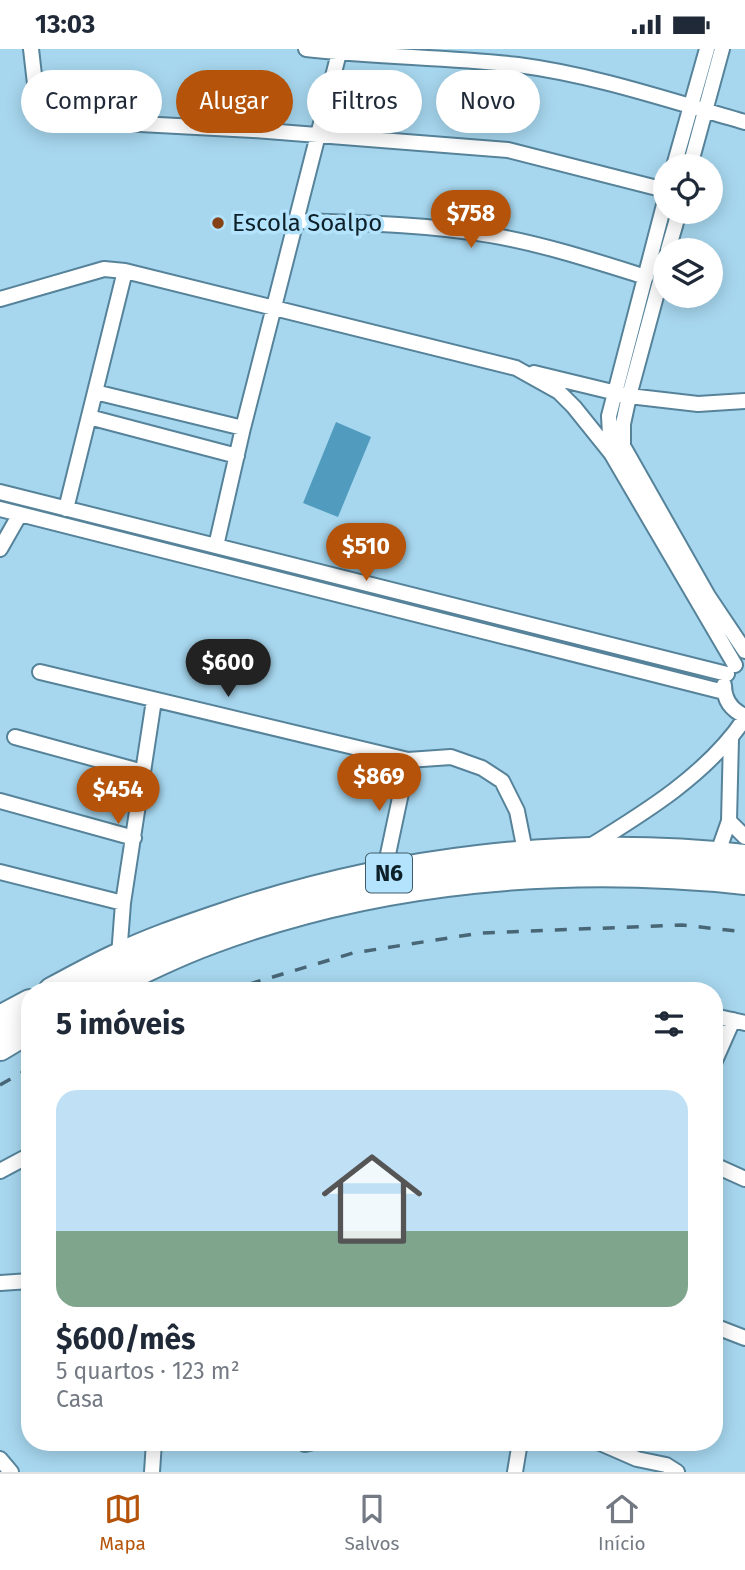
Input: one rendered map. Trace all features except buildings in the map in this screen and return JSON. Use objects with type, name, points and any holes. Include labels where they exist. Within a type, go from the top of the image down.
[{"type":"highway","name":"N6","points":[[69,982],[119,956],[186,929],[269,901],[384,873],[583,851],[630,850],[745,858]]},
{"type":"highway","name":"N6","points":[[120,982],[211,940],[269,921],[346,901],[453,882],[544,873],[638,872],[745,881]]},
{"type":"highway","points":[[0,1020],[21,1008]]},
{"type":"highway","points":[[0,1047],[21,1035]]},
{"type":"street","points":[[31,49],[39,117],[45,119],[195,126],[508,149],[653,187]]},
{"type":"street","points":[[306,49],[521,66],[596,81],[745,122]]},
{"type":"street","points":[[694,154],[705,111],[707,49]]},
{"type":"street","points":[[678,154],[691,107],[722,49]]},
{"type":"street","points":[[216,546],[273,308],[340,51]]},
{"type":"street","points":[[682,139],[697,143]]},
{"type":"street","points":[[296,221],[420,226],[491,235],[567,253],[646,277]]},
{"type":"street","points":[[659,238],[659,224],[674,228]]},
{"type":"street","points":[[671,238],[675,224]]},
{"type":"street","points":[[644,312],[646,277],[653,265]]},
{"type":"street","points":[[5,294],[104,269],[125,271],[622,395],[698,404],[745,401]]},
{"type":"street","points":[[66,509],[125,271]]},
{"type":"street","points":[[611,453],[609,416],[622,395],[644,312],[653,291]]},
{"type":"street","points":[[516,369],[559,392],[611,453],[736,666]]},
{"type":"street","points":[[95,392],[243,428]]},
{"type":"street","points":[[622,395],[623,446],[629,459],[709,596],[745,651]]},
{"type":"street","points":[[89,417],[236,456]]},
{"type":"street","points":[[0,492],[216,546],[736,666]]},
{"type":"street","points":[[0,509],[724,692]]},
{"type":"street","points":[[0,549],[20,514]]},
{"type":"street","points":[[583,851],[636,818],[698,770],[731,739],[745,717],[731,707],[724,692],[736,666]]},
{"type":"street","points":[[40,672],[408,760],[451,757],[482,768],[502,781],[517,811],[526,856]]},
{"type":"street","points":[[119,956],[123,903],[154,700]]},
{"type":"street","points":[[15,737],[143,772]]},
{"type":"street","points":[[717,855],[729,821],[731,739]]},
{"type":"street","points":[[384,873],[408,760]]},
{"type":"street","points":[[0,801],[134,838]]},
{"type":"street","points":[[630,850],[636,818]]},
{"type":"street","points":[[729,821],[745,837]]},
{"type":"street","points":[[0,872],[123,903]]},
{"type":"street","points":[[723,1048],[739,1021]]},
{"type":"street","points":[[0,1171],[21,1160]]},
{"type":"street","points":[[723,1168],[745,1179]]},
{"type":"street","points":[[0,1283],[21,1282]]},
{"type":"street","points":[[723,1329],[745,1338]]},
{"type":"street","points":[[152,1472],[153,1451]]},
{"type":"street","points":[[514,1472],[518,1451]]},
{"type":"street","points":[[618,1451],[637,1459],[666,1465],[677,1472]]},
{"type":"street","points":[[0,1459],[11,1472]]},
{"type":"water","points":[[336,422],[371,437],[338,517],[303,503]]},
{"type":"railway","points":[[256,982],[353,953],[480,933],[682,925],[745,932]]},
{"type":"railway","points":[[0,1085],[21,1073]]},
{"type":"place","name":"Escola Soalpo","points":[[218,223]]}]
